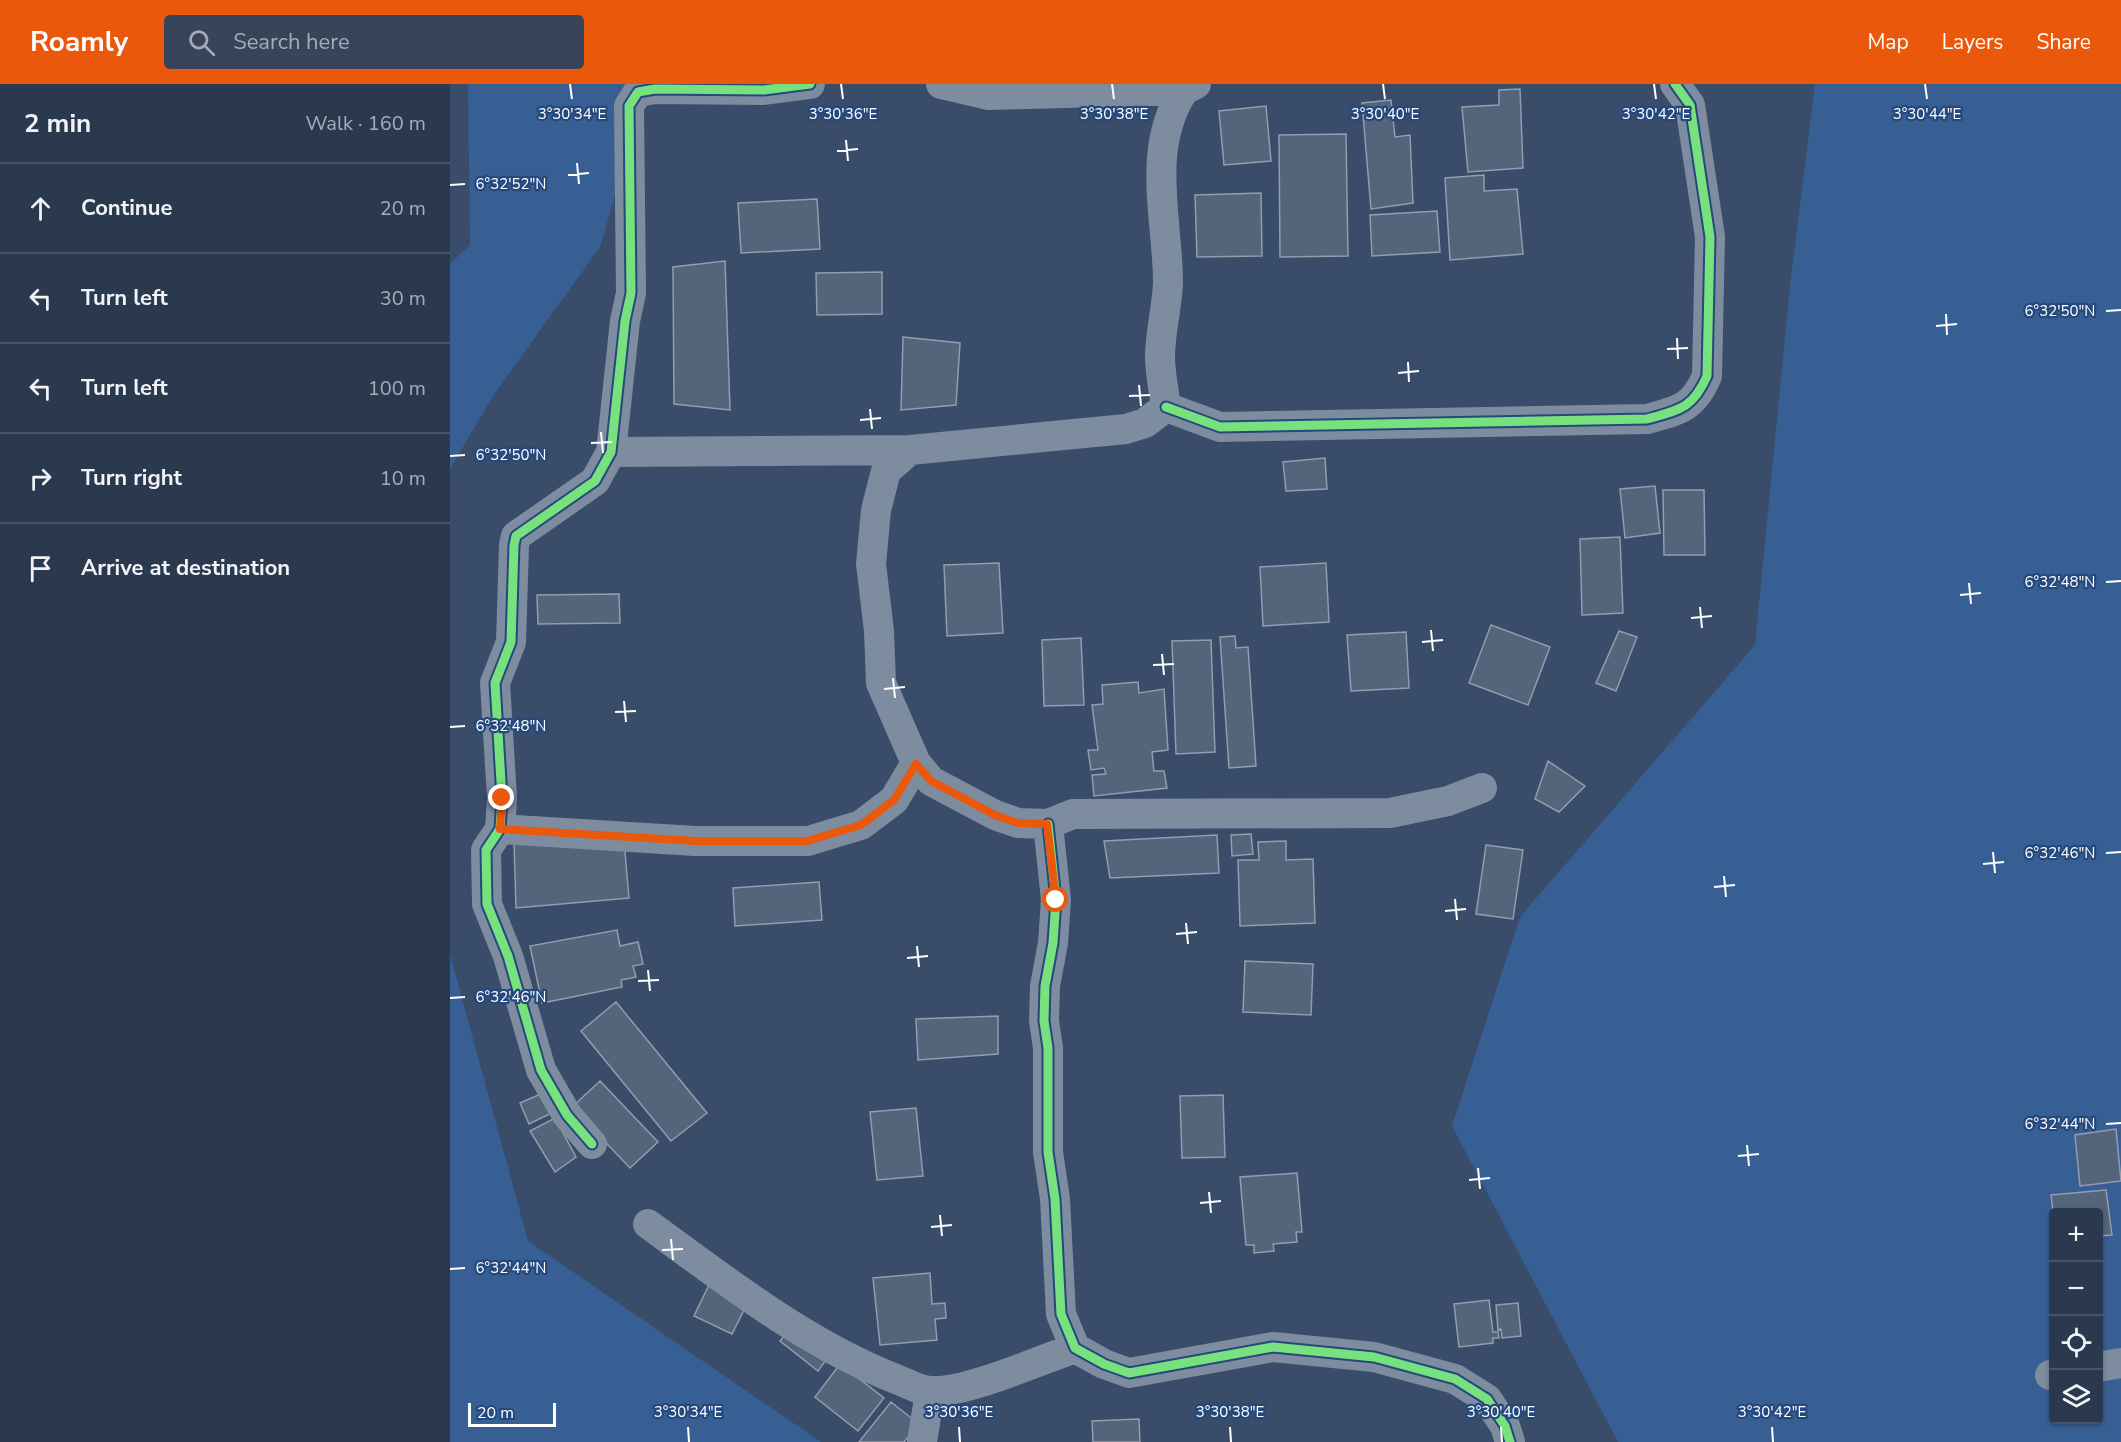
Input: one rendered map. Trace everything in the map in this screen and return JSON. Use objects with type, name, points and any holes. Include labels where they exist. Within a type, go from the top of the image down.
[{"type":"street","points":[[592,1144],[567,1115],[541,1070],[508,956],[487,904],[486,850],[500,829],[502,798],[495,683],[511,642],[516,536],[595,481],[611,452],[625,321],[631,293],[628,106],[638,92],[655,89],[764,90],[810,84]]},
{"type":"street","points":[[941,84],[988,95],[1190,87]]},
{"type":"street","points":[[1166,407],[1220,427],[1647,418],[1680,410],[1698,395],[1707,376],[1710,237],[1690,105],[1675,84]]},
{"type":"street","points":[[1166,407],[1160,356],[1168,284],[1161,217],[1161,175],[1173,107],[1190,87]]},
{"type":"street","points":[[611,452],[910,450],[1126,429],[1145,423],[1166,407]]},
{"type":"street","points":[[910,450],[886,471],[876,510],[871,564],[879,631],[881,683],[916,764],[931,781],[995,815],[1018,823],[1047,824],[1073,814],[1390,813],[1448,801],[1482,788]]},
{"type":"street","points":[[500,829],[695,841],[807,841],[861,825],[894,800],[916,764]]},
{"type":"street","points":[[1047,824],[1056,900],[1053,943],[1045,986],[1044,1021],[1048,1048],[1048,1152],[1055,1199],[1061,1314],[1075,1348],[1104,1364],[1129,1373],[1273,1347],[1374,1357],[1455,1379],[1487,1399],[1505,1426],[1510,1442]]},
{"type":"street","points":[[648,1224],[711,1271],[801,1329],[882,1373],[930,1392],[961,1387],[1075,1348]]},
{"type":"street","points":[[2103,1366],[2121,1363]]},
{"type":"street","points":[[922,1442],[930,1392]]},
{"type":"shaded area","points":[[468,84],[647,84],[600,247],[493,396],[450,469],[450,264],[470,245]]},
{"type":"shaded area","points":[[1815,84],[2121,84],[2121,1442],[1618,1442],[1452,1126],[1520,917],[1755,645],[1790,286]]},
{"type":"shaded area","points":[[450,954],[528,1241],[821,1442],[450,1442]]},
{"type":"building","points":[[1520,89],[1523,168],[1468,172],[1462,107],[1499,105],[1499,90]]},
{"type":"building","points":[[1391,100],[1395,137],[1410,135],[1413,203],[1371,209],[1362,103]]},
{"type":"building","points":[[1266,106],[1271,161],[1224,165],[1219,111]]},
{"type":"building","points":[[1346,134],[1348,256],[1280,257],[1279,135]]},
{"type":"building","points":[[1484,175],[1484,191],[1517,189],[1523,254],[1450,260],[1445,178]]},
{"type":"building","points":[[1261,193],[1262,256],[1197,257],[1195,195]]},
{"type":"building","points":[[817,199],[820,249],[741,253],[738,203]]},
{"type":"building","points":[[1437,211],[1440,252],[1372,256],[1370,215]]},
{"type":"building","points":[[725,261],[730,410],[674,404],[673,267]]},
{"type":"building","points":[[882,272],[882,314],[817,315],[816,273]]},
{"type":"building","points":[[903,337],[960,343],[956,405],[901,410]]},
{"type":"building","points":[[1325,458],[1327,489],[1286,491],[1283,462]]},
{"type":"building","points":[[1655,486],[1660,533],[1625,538],[1620,489]]},
{"type":"building","points":[[1663,490],[1704,490],[1705,555],[1664,555]]},
{"type":"building","points":[[1620,537],[1623,613],[1582,615],[1580,539]]},
{"type":"building","points":[[999,563],[1003,633],[947,636],[944,565]]},
{"type":"building","points":[[1326,563],[1329,622],[1263,626],[1260,567]]},
{"type":"building","points":[[619,594],[620,623],[538,624],[537,595]]},
{"type":"building","points":[[1491,625],[1550,647],[1528,705],[1469,683]]},
{"type":"building","points":[[1619,631],[1637,637],[1616,691],[1596,683]]},
{"type":"building","points":[[1406,632],[1409,688],[1351,691],[1347,635]]},
{"type":"building","points":[[1235,636],[1236,648],[1248,647],[1256,766],[1229,768],[1220,637]]},
{"type":"building","points":[[1081,638],[1084,705],[1044,706],[1042,640]]},
{"type":"building","points":[[1211,640],[1215,752],[1176,754],[1172,641]]},
{"type":"building","points":[[1138,682],[1139,693],[1164,689],[1168,750],[1152,752],[1154,771],[1164,771],[1167,788],[1094,796],[1092,775],[1106,774],[1104,768],[1091,770],[1088,750],[1098,750],[1092,705],[1103,704],[1102,685]]},
{"type":"building","points":[[1548,761],[1585,786],[1559,812],[1535,799]]},
{"type":"building","points":[[1251,834],[1253,854],[1232,856],[1231,835]]},
{"type":"building","points":[[1217,835],[1219,873],[1110,878],[1104,841]]},
{"type":"building","points":[[624,841],[629,898],[516,908],[514,842]]},
{"type":"building","points":[[1286,841],[1286,860],[1313,859],[1315,923],[1240,926],[1238,860],[1259,860],[1258,842]]},
{"type":"building","points":[[1486,845],[1523,850],[1513,919],[1476,914]]},
{"type":"building","points":[[819,882],[822,920],[735,926],[733,888]]},
{"type":"building","points":[[617,930],[620,946],[638,942],[643,964],[633,966],[636,977],[621,980],[622,987],[542,1003],[530,946]]},
{"type":"building","points":[[1245,961],[1313,964],[1311,1015],[1243,1012]]},
{"type":"building","points":[[616,1002],[707,1113],[671,1141],[581,1031]]},
{"type":"building","points":[[998,1016],[998,1054],[918,1060],[916,1019]]},
{"type":"building","points":[[600,1081],[658,1142],[630,1168],[572,1107]]},
{"type":"building","points":[[543,1093],[552,1113],[529,1124],[520,1103]]},
{"type":"building","points":[[1223,1095],[1225,1157],[1182,1158],[1180,1096]]},
{"type":"building","points":[[916,1108],[923,1176],[877,1180],[870,1112]]},
{"type":"building","points":[[555,1118],[576,1157],[555,1172],[530,1131]]},
{"type":"building","points":[[2116,1129],[2121,1181],[2080,1186],[2075,1135]]},
{"type":"building","points":[[1297,1173],[1302,1232],[1296,1232],[1297,1242],[1273,1244],[1274,1251],[1254,1253],[1254,1245],[1246,1245],[1240,1177]]},
{"type":"building","points":[[2106,1190],[2112,1235],[2103,1236],[2103,1208],[2053,1208],[2051,1195]]},
{"type":"building","points":[[930,1273],[932,1304],[945,1303],[946,1318],[935,1319],[937,1340],[880,1345],[873,1278]]},
{"type":"building","points":[[709,1285],[747,1304],[732,1334],[694,1316]]},
{"type":"building","points":[[1489,1300],[1493,1332],[1498,1332],[1499,1338],[1493,1338],[1493,1343],[1459,1347],[1454,1304]]},
{"type":"building","points":[[1518,1303],[1521,1336],[1502,1338],[1501,1329],[1498,1330],[1496,1305]]},
{"type":"building","points":[[791,1327],[829,1356],[818,1371],[780,1341]]},
{"type":"building","points":[[840,1364],[884,1398],[858,1431],[815,1397]]},
{"type":"building","points":[[891,1402],[919,1424],[904,1442],[859,1442]]},
{"type":"building","points":[[1139,1419],[1140,1442],[1093,1442],[1092,1421]]},
{"type":"cycle path","points":[[592,1144],[567,1115],[541,1070],[508,956],[487,904],[486,850],[500,829],[502,798],[495,683],[511,642],[514,545],[516,536],[595,481],[611,452],[625,321],[631,293],[629,106],[638,92],[655,89],[764,90],[810,84]]},
{"type":"cycle path","points":[[1166,407],[1220,427],[1647,419],[1684,406],[1696,395],[1707,376],[1710,237],[1690,105],[1675,84]]},
{"type":"cycle path","points":[[1048,824],[1056,900],[1053,943],[1045,986],[1044,1021],[1048,1048],[1048,1152],[1055,1199],[1061,1314],[1075,1348],[1104,1364],[1129,1373],[1273,1347],[1374,1357],[1455,1379],[1487,1399],[1505,1426],[1510,1442]]},
{"type":"route","points":[[502,798],[500,829],[695,841],[807,841],[861,825],[894,800],[916,764],[931,781],[995,815],[1018,823],[1047,824],[1056,900]]}]
